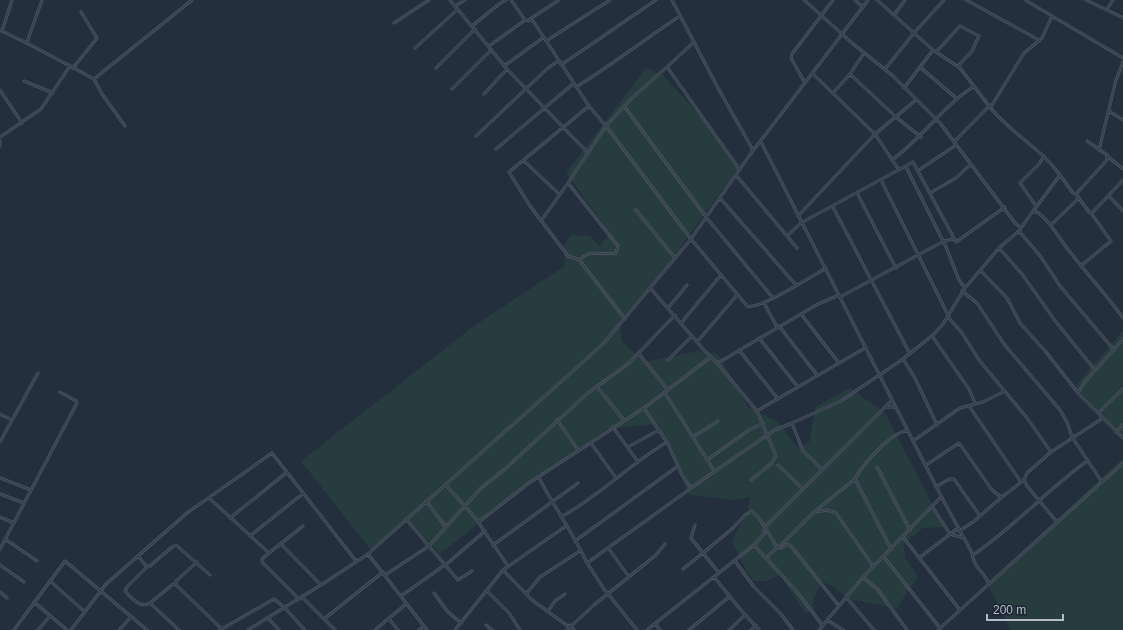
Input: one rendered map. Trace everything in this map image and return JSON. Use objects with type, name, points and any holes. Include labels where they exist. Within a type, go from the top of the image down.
[{"type":"street","points":[[12,0],[1,30],[52,55],[94,79],[102,94],[125,126]]},
{"type":"street","points":[[27,42],[42,0]]},
{"type":"street","points":[[94,79],[192,0]]},
{"type":"street","points":[[394,23],[429,0]]},
{"type":"street","points":[[450,0],[504,66],[588,153]]},
{"type":"street","points":[[455,6],[465,0]]},
{"type":"street","points":[[472,26],[498,4],[506,0]]},
{"type":"street","points":[[511,0],[524,20]]},
{"type":"street","points":[[489,46],[524,20],[530,20],[559,0]]},
{"type":"street","points":[[546,41],[610,0]]},
{"type":"street","points":[[561,65],[656,0]]},
{"type":"street","points":[[672,0],[754,151]]},
{"type":"street","points":[[804,0],[842,35],[884,69],[936,119],[1005,207],[1015,223],[1021,228]]},
{"type":"street","points":[[805,83],[791,58],[792,54],[833,0]]},
{"type":"street","points":[[855,0],[863,7]]},
{"type":"street","points":[[248,630],[321,586],[368,554],[603,344],[651,289],[691,239],[736,175],[868,0]]},
{"type":"street","points":[[877,0],[935,51],[958,66],[1000,120],[1044,156],[1073,193],[1076,194],[1111,242],[1081,265]]},
{"type":"street","points":[[894,15],[905,0]]},
{"type":"street","points":[[884,69],[944,0]]},
{"type":"street","points":[[966,0],[1040,40]]},
{"type":"street","points":[[1025,0],[1123,58]]},
{"type":"street","points":[[1086,0],[1123,18]]},
{"type":"street","points":[[1107,9],[1113,0]]},
{"type":"street","points":[[415,48],[457,10]]},
{"type":"street","points":[[73,68],[98,38],[80,12]]},
{"type":"street","points":[[576,87],[614,63],[658,30],[680,16]]},
{"type":"street","points":[[918,170],[955,143],[992,104],[1024,53],[1040,40],[1052,16]]},
{"type":"street","points":[[530,20],[544,38],[573,84],[589,106],[606,126],[691,239],[749,308],[764,303],[826,268]]},
{"type":"street","points":[[904,88],[920,67],[960,26],[979,36],[972,51],[958,66]]},
{"type":"street","points":[[436,68],[475,29]]},
{"type":"street","points":[[504,66],[544,38]]},
{"type":"street","points":[[541,222],[606,126],[624,106],[694,42]]},
{"type":"street","points":[[452,89],[491,50]]},
{"type":"street","points":[[833,93],[850,74],[864,52]]},
{"type":"street","points":[[476,136],[548,68],[558,61]]},
{"type":"street","points":[[1099,150],[1116,80],[1123,62]]},
{"type":"street","points":[[0,137],[12,127],[22,123],[40,109],[53,93],[68,65]]},
{"type":"street","points":[[667,66],[740,170]]},
{"type":"street","points":[[920,67],[956,98]]},
{"type":"street","points":[[484,94],[507,69]]},
{"type":"street","points":[[813,74],[875,134],[899,170]]},
{"type":"street","points":[[850,74],[896,118],[920,137]]},
{"type":"street","points":[[24,81],[53,93]]},
{"type":"street","points":[[496,149],[573,84]]},
{"type":"street","points":[[892,160],[920,137],[956,98],[973,87]]},
{"type":"street","points":[[0,90],[22,123]]},
{"type":"street","points":[[798,216],[875,134],[916,100]]},
{"type":"street","points":[[589,106],[508,172],[541,222],[568,256],[580,260],[625,319]]},
{"type":"street","points":[[624,106],[706,217],[730,243],[773,298]]},
{"type":"street","points":[[1109,111],[1123,120]]},
{"type":"street","points":[[0,141],[0,146]]},
{"type":"street","points":[[1087,141],[1107,155],[1123,169]]},
{"type":"street","points":[[761,142],[936,487],[973,555],[974,564],[984,575],[988,584]]},
{"type":"street","points":[[1076,194],[1107,160],[1107,155]]},
{"type":"street","points":[[1036,207],[1020,183],[1039,164],[1044,156]]},
{"type":"street","points":[[523,160],[559,194]]},
{"type":"street","points":[[788,235],[801,222],[833,207],[913,162],[954,239],[958,242],[1005,207]]},
{"type":"street","points":[[930,193],[956,178],[971,164]]},
{"type":"street","points":[[906,167],[944,241],[959,280],[965,288]]},
{"type":"street","points":[[736,175],[788,235],[797,248]]},
{"type":"street","points":[[587,564],[767,435],[836,403],[910,354],[932,336],[948,316],[962,291],[999,248],[1019,231],[1060,175]]},
{"type":"street","points":[[881,180],[920,254],[948,316],[962,333],[978,360],[1005,391],[1051,452]]},
{"type":"street","points":[[1090,213],[1109,196],[1123,180]]},
{"type":"street","points":[[568,183],[583,200],[618,248],[616,253],[591,253],[580,260]]},
{"type":"street","points":[[857,193],[896,268]]},
{"type":"street","points":[[1109,196],[1123,211]]},
{"type":"street","points":[[720,198],[796,285]]},
{"type":"street","points":[[1049,224],[1053,223],[1079,198]]},
{"type":"street","points":[[833,207],[891,321],[910,354]]},
{"type":"street","points":[[636,210],[676,258]]},
{"type":"street","points":[[1033,211],[1039,213],[1049,224],[1123,318]]},
{"type":"street","points":[[1019,231],[1042,257],[1060,286],[1114,350]]},
{"type":"street","points":[[717,363],[801,314],[896,268],[944,241],[954,239]]},
{"type":"street","points":[[999,248],[1022,274],[1047,311],[1095,370]]},
{"type":"street","points":[[980,270],[1007,298],[1020,323],[1046,352],[1078,393],[1123,438]]},
{"type":"street","points":[[681,323],[721,275]]},
{"type":"street","points":[[668,308],[687,285]]},
{"type":"street","points":[[651,289],[717,363],[757,411],[776,458],[751,480]]},
{"type":"street","points":[[962,291],[977,303],[1004,344],[1060,410],[1067,422],[1072,437],[1102,482]]},
{"type":"street","points":[[697,342],[737,295]]},
{"type":"street","points":[[764,303],[778,327],[817,375]]},
{"type":"street","points":[[801,314],[839,363]]},
{"type":"street","points":[[385,575],[429,546],[480,489],[506,469],[558,420],[639,354],[675,315]]},
{"type":"street","points":[[668,360],[692,336]]},
{"type":"street","points":[[932,336],[969,389],[975,403]]},
{"type":"street","points":[[759,338],[798,387]]},
{"type":"street","points":[[1078,393],[1095,370],[1123,339]]},
{"type":"street","points":[[757,411],[865,348]]},
{"type":"street","points":[[739,350],[778,399]]},
{"type":"street","points":[[639,354],[668,390]]},
{"type":"street","points":[[478,522],[528,483],[539,478],[644,408],[711,357]]},
{"type":"street","points":[[903,358],[915,378],[937,425]]},
{"type":"street","points":[[0,442],[38,373]]},
{"type":"street","points":[[597,387],[624,420]]},
{"type":"street","points":[[1098,413],[1123,389]]},
{"type":"street","points":[[913,441],[955,412],[968,405],[983,402],[1005,391]]},
{"type":"street","points":[[0,549],[77,403],[60,392]]},
{"type":"street","points":[[665,393],[715,472]]},
{"type":"street","points":[[647,630],[754,545],[764,534],[765,528],[822,469],[887,407],[892,400]]},
{"type":"street","points":[[968,405],[1021,482]]},
{"type":"street","points":[[887,407],[896,407]]},
{"type":"street","points":[[644,408],[667,442],[678,466],[691,488]]},
{"type":"street","points":[[0,414],[12,420]]},
{"type":"street","points":[[919,558],[950,534],[959,530],[980,516],[1001,497],[1024,480],[1027,473],[1051,452],[1103,418]]},
{"type":"street","points":[[558,420],[579,451]]},
{"type":"street","points":[[693,437],[718,421]]},
{"type":"street","points":[[707,460],[749,430],[763,423]]},
{"type":"street","points":[[792,423],[803,452],[822,469]]},
{"type":"street","points":[[1116,432],[1123,425]]},
{"type":"street","points":[[613,428],[638,462]]},
{"type":"street","points":[[628,448],[659,430]]},
{"type":"street","points":[[768,559],[769,554],[787,539],[814,512],[855,479],[866,463],[890,438],[900,431],[908,431]]},
{"type":"street","points":[[591,442],[616,478]]},
{"type":"street","points":[[561,517],[580,506],[616,478],[667,442]]},
{"type":"street","points":[[926,466],[959,444],[992,490],[1001,497]]},
{"type":"street","points":[[71,630],[106,584],[188,513],[271,453],[275,456],[286,473],[356,561]]},
{"type":"street","points":[[973,555],[1088,461]]},
{"type":"street","points":[[884,557],[939,629],[1123,463]]},
{"type":"street","points":[[778,465],[803,489]]},
{"type":"street","points":[[575,541],[678,466]]},
{"type":"street","points":[[878,467],[910,530]]},
{"type":"street","points":[[230,518],[286,473]]},
{"type":"street","points":[[0,478],[31,490]]},
{"type":"street","points":[[539,478],[587,564],[608,594],[637,630]]},
{"type":"street","points":[[855,479],[891,549]]},
{"type":"street","points":[[936,487],[949,479],[954,479],[980,516]]},
{"type":"street","points":[[1024,480],[1038,501],[1056,522]]},
{"type":"street","points":[[493,545],[578,483]]},
{"type":"street","points":[[446,485],[478,522],[508,566]]},
{"type":"street","points":[[0,494],[24,503]]},
{"type":"street","points":[[250,536],[296,498],[303,494]]},
{"type":"street","points":[[819,630],[873,566],[884,557],[941,496]]},
{"type":"street","points":[[209,498],[269,553]]},
{"type":"street","points":[[426,501],[446,527]]},
{"type":"street","points":[[932,506],[950,534],[964,538]]},
{"type":"street","points":[[814,512],[827,510],[836,514],[873,566]]},
{"type":"street","points":[[683,569],[750,511],[754,511],[777,547]]},
{"type":"street","points":[[0,517],[14,523]]},
{"type":"street","points":[[406,519],[459,580],[472,571]]},
{"type":"street","points":[[695,525],[691,538],[719,572]]},
{"type":"street","points":[[299,599],[262,562],[262,559],[303,526]]},
{"type":"street","points":[[455,630],[503,570],[566,526]]},
{"type":"street","points":[[401,596],[445,564],[485,532]]},
{"type":"street","points":[[903,537],[960,610]]},
{"type":"street","points":[[5,539],[37,562]]},
{"type":"street","points":[[281,544],[321,586]]},
{"type":"street","points":[[567,630],[569,626],[656,555],[665,544]]},
{"type":"street","points":[[777,547],[781,548],[788,544],[791,546],[839,606]]},
{"type":"street","points":[[146,566],[150,566],[176,545],[210,574]]},
{"type":"street","points":[[754,545],[768,559],[822,626]]},
{"type":"street","points":[[609,549],[629,577]]},
{"type":"street","points":[[526,594],[540,577],[580,551]]},
{"type":"street","points":[[368,554],[426,630]]},
{"type":"street","points":[[138,556],[146,566]]},
{"type":"street","points":[[14,630],[65,561],[147,630]]},
{"type":"street","points":[[735,561],[754,586],[781,614],[793,630]]},
{"type":"street","points":[[176,585],[176,581],[197,562]]},
{"type":"street","points":[[0,565],[24,582]]},
{"type":"street","points":[[146,566],[146,570],[127,586],[125,591],[141,605],[150,603],[172,585],[176,585]]},
{"type":"street","points":[[503,570],[526,594],[574,630]]},
{"type":"street","points":[[324,619],[382,572]]},
{"type":"street","points":[[714,577],[729,597],[759,630]]},
{"type":"street","points":[[863,577],[878,590],[907,630]]},
{"type":"street","points":[[50,581],[84,612]]},
{"type":"street","points":[[176,585],[221,630],[274,599],[285,608],[305,630]]},
{"type":"street","points":[[487,590],[509,613],[520,630]]},
{"type":"street","points":[[0,592],[7,598]]},
{"type":"street","points":[[434,593],[447,611],[461,623]]},
{"type":"street","points":[[548,611],[555,601],[565,594]]},
{"type":"street","points":[[302,597],[335,630]]},
{"type":"street","points":[[690,630],[729,597]]},
{"type":"street","points":[[846,597],[874,630]]},
{"type":"street","points":[[34,602],[67,630]]},
{"type":"street","points":[[150,603],[179,630]]},
{"type":"street","points":[[375,630],[406,604]]},
{"type":"street","points":[[38,630],[50,615]]},
{"type":"street","points":[[729,630],[746,615]]},
{"type":"street","points":[[119,630],[131,617]]},
{"type":"street","points":[[268,618],[279,630]]},
{"type":"street","points":[[389,619],[398,630]]},
{"type":"street","points":[[827,620],[843,630]]},
{"type":"street","points":[[655,624],[660,630]]},
{"type":"street","points":[[486,625],[492,630]]},
{"type":"street","points":[[751,630],[756,625]]},
{"type":"street","points":[[419,630],[424,626]]},
{"type":"green space","points":[[646,68],[663,75],[709,126],[739,167],[668,264],[619,321],[622,342],[645,362],[698,351],[718,354],[748,407],[778,422],[797,447],[810,441],[815,407],[850,388],[885,413],[944,527],[923,528],[904,543],[905,558],[918,576],[897,608],[849,599],[829,584],[821,582],[814,598],[813,610],[805,613],[780,575],[766,581],[753,581],[740,559],[732,541],[748,511],[750,497],[735,500],[689,495],[658,424],[607,429],[532,481],[440,554],[408,518],[371,550],[301,461],[474,326],[565,266],[564,246],[571,235],[590,236],[599,246],[610,233],[566,173]]},
{"type":"green space","points":[[1123,331],[1123,437],[1075,386]]},
{"type":"green space","points":[[1123,458],[1123,630],[1011,630],[987,584]]}]
